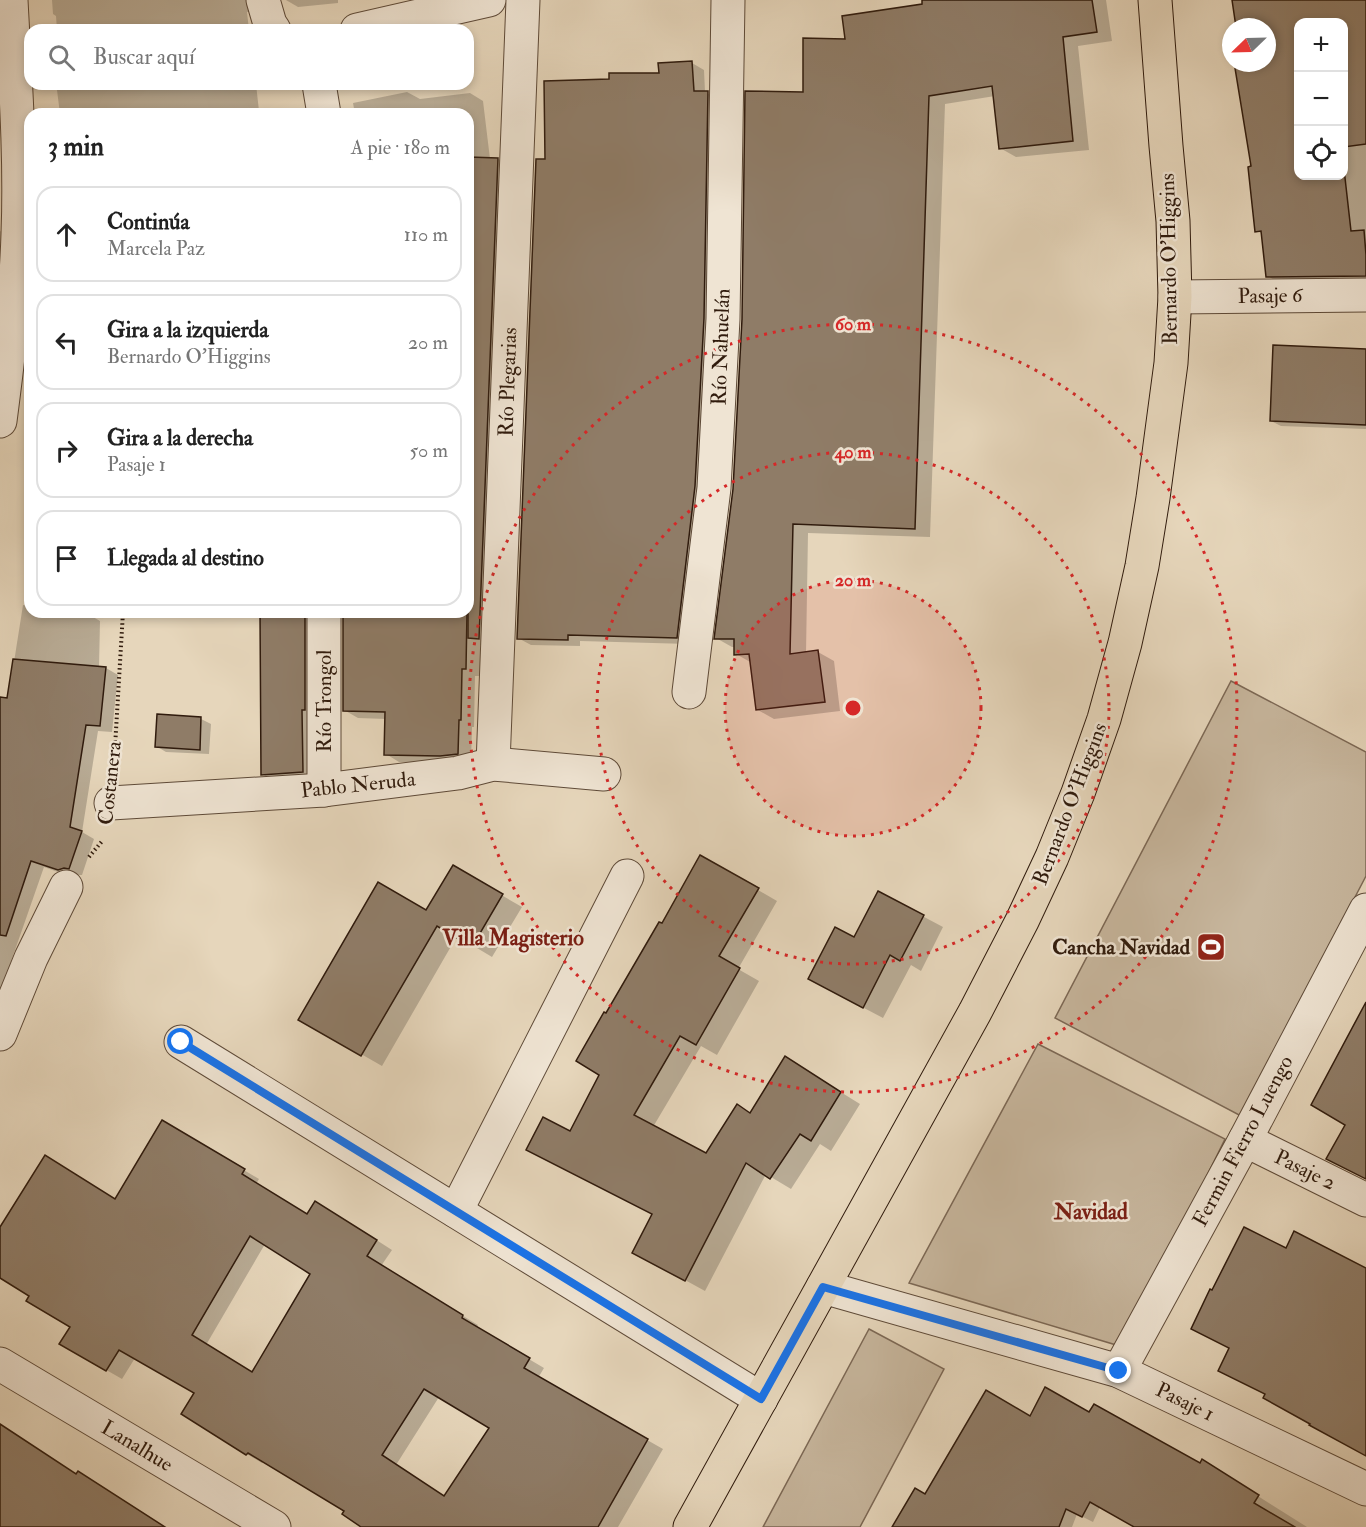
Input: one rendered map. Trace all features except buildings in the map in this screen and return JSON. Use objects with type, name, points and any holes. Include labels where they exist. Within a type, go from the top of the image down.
[{"type":"main road","name":"Bernardo O'Higgins","points":[[690,1527],[975,1012],[1022,921],[1052,857],[1078,793],[1104,718],[1142,566],[1171,363],[1174,297],[1173,221],[1155,0]]},
{"type":"street","points":[[0,421],[12,328],[18,234],[18,141],[11,0]]},
{"type":"street","points":[[263,0],[270,24]]},
{"type":"street","points":[[383,24],[489,0]]},
{"type":"street","name":"Río Plegarias","points":[[493,764],[523,0]]},
{"type":"street","name":"Río Nahuelán","points":[[689,692],[714,488],[723,319],[728,0]]},
{"type":"street","points":[[320,90],[323,108]]},
{"type":"street","name":"Pasaje 6","points":[[1174,297],[1366,295]]},
{"type":"street","name":"Río Trongol","points":[[324,618],[324,790]]},
{"type":"street","name":"Pablo Neruda","points":[[111,803],[324,790],[458,773],[493,764],[604,774]]},
{"type":"street","points":[[456,1211],[627,876]]},
{"type":"street","points":[[0,1034],[31,958],[66,887]]},
{"type":"street","name":"Fermin Fierro Luengo","points":[[1119,1371],[1245,1140],[1358,943],[1366,910]]},
{"type":"street","points":[[181,1042],[761,1399]]},
{"type":"street","name":"Pasaje 2","points":[[1245,1140],[1366,1200]]},
{"type":"street","name":"Pasaje 1","points":[[823,1287],[1119,1371],[1366,1489]]},
{"type":"street","name":"Lanalhue","points":[[0,1364],[274,1527]]},
{"type":"path","name":"Costanera","points":[[66,887],[103,840],[111,803],[123,618]]},
{"type":"shaded area","name":"Cancha Navidad","points":[[1231,681],[1366,752],[1366,876],[1241,1116],[1055,1018]]},
{"type":"shaded area","points":[[1038,1044],[1225,1139],[1123,1347],[909,1283]]},
{"type":"shaded area","points":[[869,1329],[944,1369],[860,1527],[763,1527]]},
{"type":"place","name":"Cancha Navidad","points":[[1211,947]]},
{"type":"district","name":"Villa Magisterio","points":[[513,938]]},
{"type":"district","name":"Navidad","points":[[1091,1212]]},
{"type":"route","points":[[181,1042],[761,1399],[823,1287],[1119,1371]]}]
